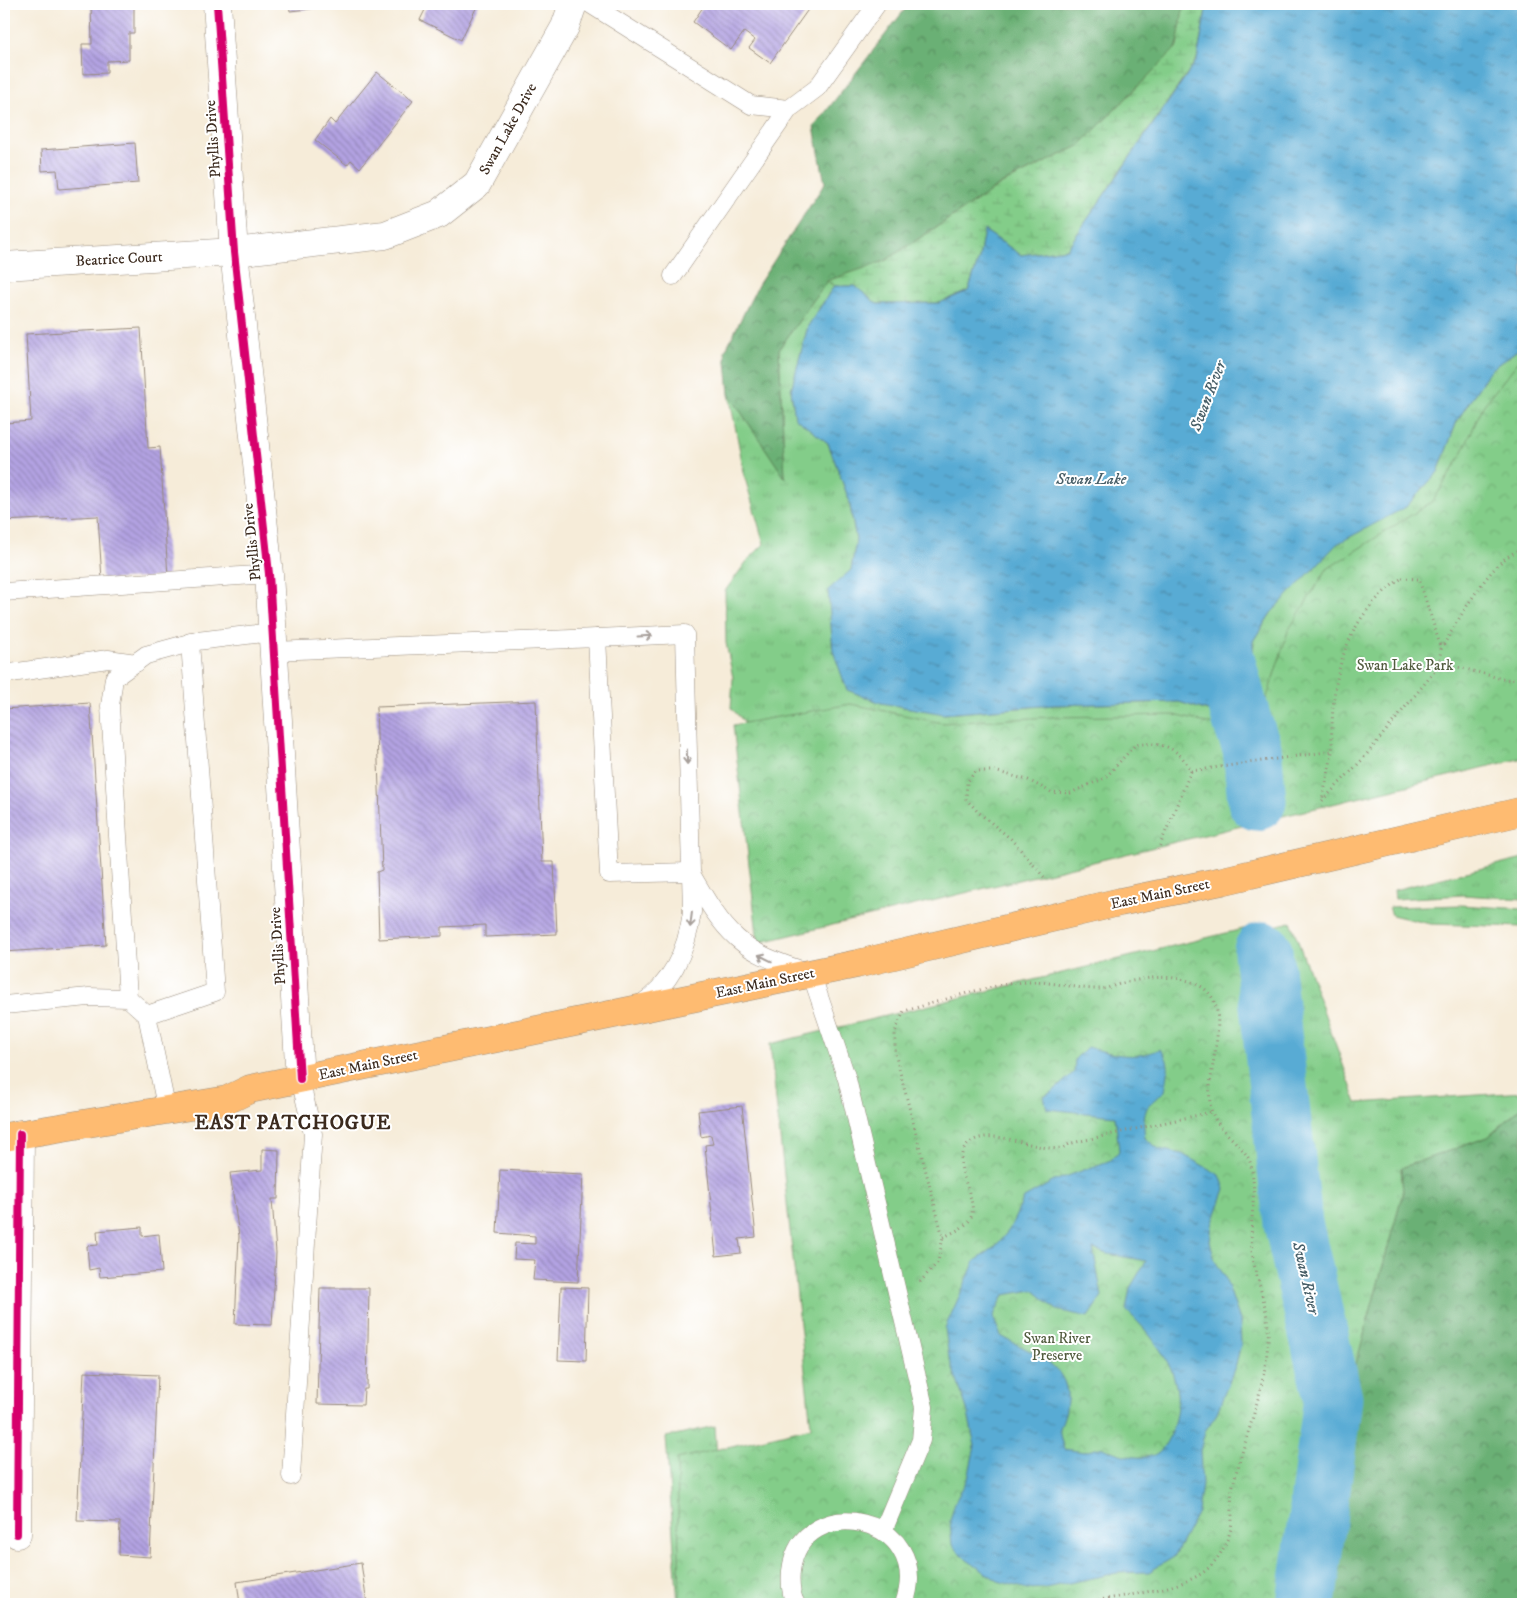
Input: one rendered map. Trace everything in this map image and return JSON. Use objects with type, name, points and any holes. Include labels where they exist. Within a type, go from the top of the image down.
[{"type":"main road","name":"East Main Street","points":[[12,1135],[227,1100],[250,1089],[811,974],[1523,811]]},
{"type":"street","name":"Phyllis Drive","points":[[217,4],[234,252],[270,574],[300,1079]]},
{"type":"street","name":"Swan Lake Drive","points":[[234,252],[385,236],[439,214],[477,184],[565,27],[573,4]]},
{"type":"street","name":"Beatrice Court","points":[[4,266],[234,252]]},
{"type":"street","points":[[12,1135],[12,1519]]},
{"type":"lane","points":[[590,4],[751,105],[789,109]]},
{"type":"lane","points":[[673,276],[789,109],[817,88],[877,4]]},
{"type":"lane","points":[[4,592],[270,574]]},
{"type":"lane","points":[[128,998],[110,706],[114,678],[146,655],[190,642],[597,638],[685,634],[692,912],[683,953],[670,978],[661,988],[631,1010]]},
{"type":"lane","points":[[597,638],[609,874],[690,872]]},
{"type":"lane","points":[[147,1015],[215,992],[190,642]]},
{"type":"lane","points":[[4,674],[108,659],[136,663]]},
{"type":"lane","points":[[690,872],[721,924],[738,940],[773,961],[811,974],[847,1079],[924,1407],[921,1440],[883,1530]]},
{"type":"lane","points":[[4,1005],[89,996],[128,998],[147,1015],[166,1111]]},
{"type":"lane","points":[[291,1476],[313,1134],[300,1079]]},
{"type":"lane","points":[[796,1604],[790,1583],[792,1564],[800,1546],[813,1533],[829,1523],[847,1520],[866,1522],[883,1530],[898,1545],[907,1563],[909,1583],[904,1604]]},
{"type":"path","points":[[1441,648],[1467,606],[1496,566],[1523,550]]},
{"type":"path","points":[[1402,578],[1419,579],[1441,648],[1439,666],[1362,760],[1322,801],[1332,751],[1332,729],[1339,664],[1350,634],[1382,591],[1402,578]]},
{"type":"path","points":[[1439,666],[1463,668],[1502,679],[1523,680]]},
{"type":"path","points":[[1044,877],[1011,839],[978,812],[966,799],[967,782],[976,771],[994,771],[1028,780],[1051,792],[1070,793],[1105,778],[1135,745],[1152,743],[1170,748],[1184,758],[1191,771]]},
{"type":"path","points":[[1191,771],[1332,751]]},
{"type":"path","points":[[1158,850],[1191,771]]},
{"type":"path","points":[[900,1306],[938,1262],[943,1237],[895,1053],[895,1032],[904,1011],[973,992],[1026,982],[1053,982],[1102,989],[1147,979],[1174,977],[1201,986],[1212,996],[1218,1022],[1210,1088],[1212,1112],[1231,1140],[1249,1159],[1254,1180],[1251,1229],[1253,1258],[1264,1295],[1268,1339],[1261,1393],[1232,1489],[1231,1527],[1218,1558],[1200,1575],[1179,1584],[1076,1604]]},
{"type":"path","points":[[943,1237],[962,1228],[970,1219],[972,1202],[961,1168],[963,1154],[970,1143],[979,1138],[999,1138],[1061,1148],[1072,1143],[1212,1112]]},
{"type":"green space","points":[[909,4],[1184,4],[1177,47],[1079,146],[1001,184],[885,261],[827,281],[779,349],[785,478],[729,394],[725,351],[758,285],[825,183],[814,127]]},
{"type":"green space","points":[[1184,4],[1207,4],[1197,59],[1067,249],[1021,255],[984,230],[979,259],[968,291],[939,303],[876,304],[855,286],[834,286],[827,281],[885,261],[1002,184],[1079,146],[1177,47]]},
{"type":"green space","points":[[827,281],[834,286],[808,326],[791,390],[795,417],[828,443],[849,500],[856,540],[851,570],[944,714],[1054,705],[1179,702],[1233,719],[1219,742],[754,732],[731,708],[733,678],[726,643],[725,591],[747,561],[764,544],[745,478],[729,394],[785,477],[779,349]]},
{"type":"green space","points":[[1523,346],[1523,397],[1268,726],[1253,703],[1253,641],[1271,613],[1335,540],[1406,507],[1438,472],[1457,421],[1490,370]]},
{"type":"green space","name":"Swan Lake Park","points":[[1523,358],[1523,758],[758,943],[733,725],[851,704],[942,723],[1051,717],[1175,715],[1233,730],[1263,710],[1288,631],[1327,569],[1433,501],[1461,456],[1483,406]]},
{"type":"green space","points":[[1523,858],[1523,899],[1463,895],[1395,899],[1394,890]]},
{"type":"green space","points":[[1461,905],[1523,909],[1523,927],[1430,924],[1392,915],[1389,907]]},
{"type":"green space","points":[[1291,922],[1357,1103],[1523,1092],[1523,1106],[1488,1137],[1401,1168],[1403,1192],[1347,1397],[1328,1604],[1005,1604],[1243,933]]},
{"type":"green space","name":"Swan River Preserve","points":[[1251,927],[1322,1402],[1309,1604],[680,1604],[677,1459],[811,1427],[770,1044]]},
{"type":"green space","points":[[1523,1106],[1523,1604],[1328,1604],[1347,1397],[1403,1192],[1401,1168],[1488,1137]]},
{"type":"green space","points":[[715,1426],[726,1597],[732,1604],[678,1604],[666,1437]]},
{"type":"water","name":"Swan Lake","points":[[1207,4],[1523,4],[1523,346],[1490,370],[1457,421],[1438,472],[1406,507],[1337,544],[1271,613],[1253,641],[1253,703],[1242,721],[1179,702],[1054,705],[944,714],[881,703],[847,690],[833,651],[828,590],[851,570],[856,540],[849,500],[828,443],[795,418],[791,390],[808,326],[834,286],[855,286],[877,304],[939,303],[968,291],[979,259],[984,230],[1021,255],[1067,249],[1197,60]]},
{"type":"water","points":[[1087,1047],[1124,1055],[1141,1055],[1160,1049],[1164,1054],[1168,1063],[1165,1091],[1153,1101],[1146,1111],[1144,1116],[1145,1138],[1159,1149],[1182,1154],[1220,1175],[1225,1189],[1212,1225],[1210,1242],[1215,1261],[1225,1277],[1240,1320],[1241,1344],[1236,1364],[1216,1415],[1205,1431],[1200,1451],[1202,1484],[1198,1512],[1174,1557],[1149,1572],[1117,1573],[1045,1588],[1027,1589],[998,1581],[967,1560],[952,1545],[950,1521],[955,1502],[968,1478],[975,1446],[967,1409],[949,1358],[945,1328],[975,1261],[995,1247],[1009,1230],[1024,1198],[1054,1181],[1111,1160],[1119,1151],[1115,1116],[1047,1109],[1044,1097],[1074,1072],[1075,1059]],"holes":[[[1093,1249],[1108,1254],[1146,1261],[1130,1288],[1126,1310],[1159,1347],[1175,1381],[1177,1409],[1172,1429],[1164,1446],[1158,1453],[1151,1456],[1126,1456],[1103,1447],[1084,1452],[1064,1449],[1060,1435],[1060,1428],[1066,1409],[1067,1394],[1064,1381],[1058,1371],[1048,1362],[1001,1336],[993,1317],[1004,1295],[1033,1290],[1057,1310],[1088,1317],[1102,1296]]]},
{"type":"building","points":[[91,4],[134,4],[134,33],[129,33],[129,60],[107,61],[107,73],[83,74],[82,44],[92,44]]},
{"type":"building","points":[[289,4],[336,4],[336,6],[290,11]]},
{"type":"building","points":[[428,4],[478,4],[461,40],[420,20]]},
{"type":"building","points":[[705,4],[812,4],[770,63],[749,48],[755,40],[744,32],[731,50],[693,22]]},
{"type":"building","points":[[377,72],[413,101],[360,168],[351,160],[347,165],[315,140],[330,119],[335,124]]},
{"type":"building","points":[[135,143],[138,183],[59,189],[57,170],[42,171],[41,150]]},
{"type":"building","points":[[141,328],[148,448],[160,447],[168,577],[102,580],[98,516],[4,521],[4,423],[31,421],[26,334]]},
{"type":"building","points":[[536,701],[542,862],[554,862],[557,934],[485,937],[485,925],[442,927],[442,936],[379,939],[377,872],[382,870],[376,707]]},
{"type":"building","points":[[90,703],[106,945],[4,952],[4,709]]},
{"type":"building","points":[[742,1106],[756,1237],[739,1239],[741,1253],[716,1256],[705,1145],[713,1144],[711,1135],[701,1137],[698,1111]]},
{"type":"building","points":[[262,1149],[279,1150],[278,1199],[272,1199],[276,1253],[272,1325],[235,1324],[239,1236],[230,1173],[262,1170]]},
{"type":"building","points":[[500,1170],[583,1174],[578,1282],[533,1280],[535,1260],[514,1259],[515,1243],[535,1244],[535,1236],[497,1233]]},
{"type":"building","points":[[142,1227],[142,1236],[159,1234],[162,1272],[100,1277],[99,1268],[89,1270],[87,1246],[98,1245],[97,1231]]},
{"type":"building","points":[[561,1287],[588,1288],[586,1361],[558,1360]]},
{"type":"building","points":[[320,1288],[369,1288],[367,1389],[364,1389],[363,1405],[317,1404]]},
{"type":"building","points":[[84,1372],[158,1375],[150,1557],[119,1555],[120,1522],[77,1521]]},
{"type":"building","points":[[361,1563],[367,1604],[240,1604],[237,1582]]},
{"type":"waterway","name":"Swan River","points":[[1221,644],[1242,721],[1252,748],[1257,801]]},
{"type":"waterway","name":"Swan River","points":[[1263,951],[1293,1223],[1333,1398],[1306,1604]]},
{"type":"cycle path","points":[[217,4],[234,252],[269,574],[300,1079]]},
{"type":"cycle path","points":[[17,1534],[20,1134]]},
{"type":"district","name":"EAST PATCHOGUE","points":[[293,1123]]}]
